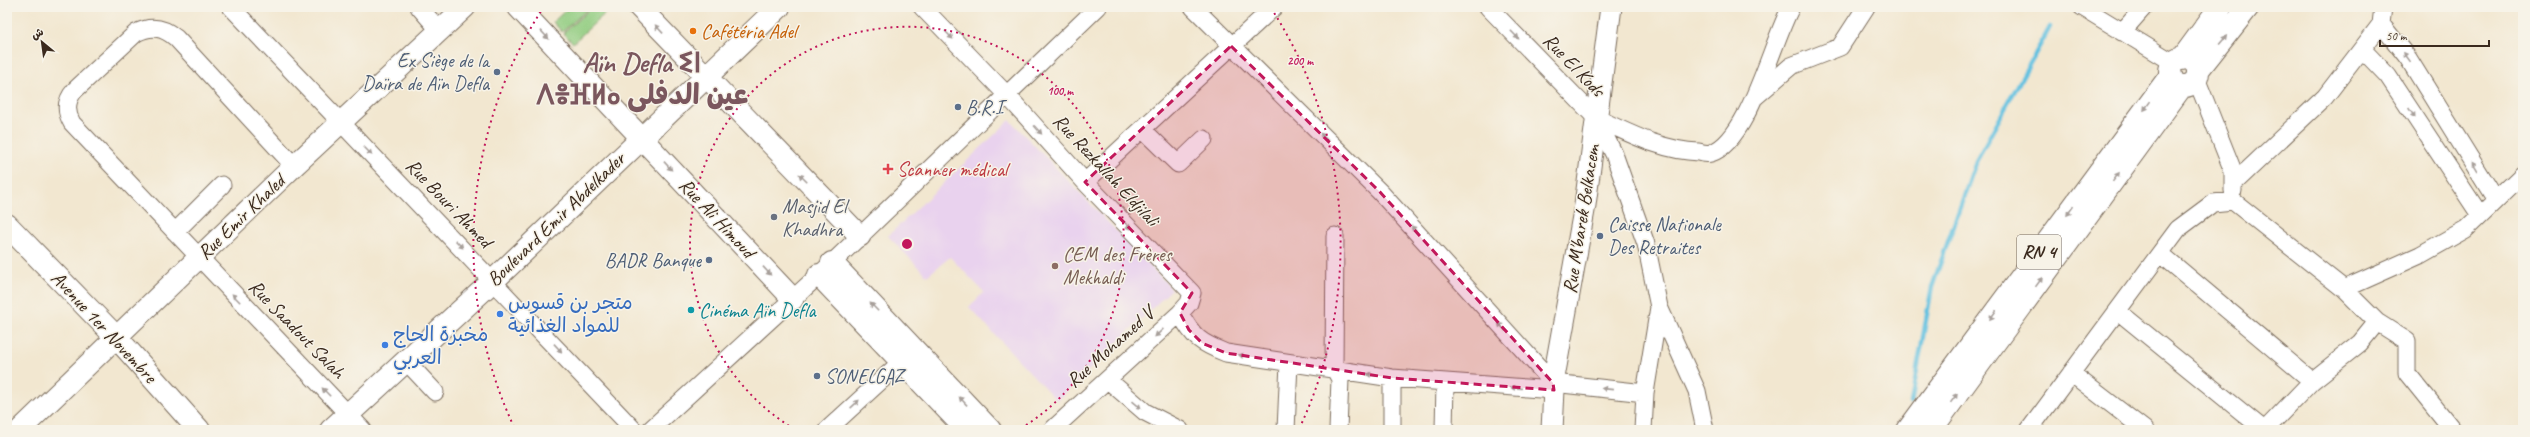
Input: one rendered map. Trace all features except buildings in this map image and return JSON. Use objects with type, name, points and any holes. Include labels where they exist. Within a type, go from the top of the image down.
[{"type":"main road","name":"Boulevard Emir Abdelkader","points":[[331,430],[405,360],[494,280],[641,137],[779,7]]},
{"type":"main road","name":"RN 4","points":[[1931,430],[2184,72],[2220,7]]},
{"type":"main road","name":"RN 4","points":[[1908,430],[2184,72],[2248,7]]},
{"type":"main road","name":"Avenue 1er Novembre","points":[[7,225],[117,338],[199,430]]},
{"type":"main road","points":[[826,269],[908,355],[990,430]]},
{"type":"main road","points":[[908,355],[967,430]]},
{"type":"street","name":"Rue Bouri Ahmed","points":[[231,7],[340,123],[494,280],[634,430]]},
{"type":"street","points":[[419,7],[440,31]]},
{"type":"street","name":"Rue Emir Khaled","points":[[20,430],[294,166],[465,7]]},
{"type":"street","name":"Rue Ali Himoud","points":[[518,7],[793,299]]},
{"type":"street","points":[[639,7],[860,236]]},
{"type":"street","name":"Rue Rezkallah Eldjilali","points":[[922,7],[1006,94],[1085,182],[1192,293]]},
{"type":"street","points":[[650,430],[826,269],[1098,7]]},
{"type":"street","points":[[1193,7],[1380,192],[1554,387]]},
{"type":"street","points":[[1085,182],[1274,7]]},
{"type":"street","name":"Rue El Kods","points":[[1488,7],[1596,118]]},
{"type":"street","name":"Rue M'barek Belkacem","points":[[1552,430],[1554,387],[1585,205],[1611,7]]},
{"type":"street","points":[[1596,118],[1654,144],[1683,152],[1711,153],[1731,138],[1755,97],[1768,57],[1791,7]]},
{"type":"street","points":[[1755,97],[1791,66],[1840,47],[1866,7]]},
{"type":"street","points":[[2082,7],[2184,72],[2233,171],[2233,201]]},
{"type":"street","points":[[2122,32],[2144,7]]},
{"type":"street","points":[[2233,184],[2325,97],[2381,24],[2383,7]]},
{"type":"street","points":[[2381,24],[2408,58],[2496,200]]},
{"type":"street","name":"Rue Saadout Salah","points":[[294,166],[169,32],[153,27],[136,33],[71,94],[67,112],[72,123],[363,430]]},
{"type":"street","points":[[2362,49],[2388,76],[2480,215]]},
{"type":"street","points":[[1596,118],[1614,154],[1646,244],[1659,307],[1697,390],[1705,430]]},
{"type":"street","points":[[1142,129],[1178,164],[1204,139]]},
{"type":"street","points":[[2344,289],[2420,256],[2466,229],[2523,174]]},
{"type":"street","points":[[175,232],[222,185]]},
{"type":"street","points":[[2029,430],[2119,312],[2178,229],[2213,202],[2233,201],[2344,289],[2377,322],[2407,341],[2407,372],[2454,430]]},
{"type":"street","points":[[1335,236],[1334,368],[1340,379],[1338,430]]},
{"type":"street","points":[[7,242],[44,262]]},
{"type":"street","points":[[2161,254],[2312,381]]},
{"type":"street","name":"Rue Mohamed V","points":[[1052,430],[1180,313],[1189,303],[1192,293]]},
{"type":"street","points":[[1643,430],[1645,393],[1659,307]]},
{"type":"street","points":[[2119,312],[2264,430],[2312,381],[2360,343],[2377,322]]},
{"type":"street","points":[[1180,313],[1189,330],[1202,343],[1226,353],[1289,363],[1334,368],[1392,378],[1444,383],[1554,387],[1645,393]]},
{"type":"street","points":[[826,430],[908,355]]},
{"type":"street","points":[[405,360],[435,392]]},
{"type":"street","points":[[1286,430],[1289,363]]},
{"type":"street","points":[[2071,373],[2145,430]]},
{"type":"street","points":[[1392,378],[1392,430]]},
{"type":"street","points":[[1108,380],[1144,412],[1180,430]]},
{"type":"street","points":[[1444,383],[1444,430]]},
{"type":"highlighted area","points":[[1231,46],[1380,192],[1553,383],[1554,390],[1392,378],[1226,353],[1202,343],[1189,330],[1180,313],[1192,293],[1085,182]]},
{"type":"shaded area","name":"CEM des Frères Mekhaldi","points":[[1010,120],[1172,289],[1057,401],[969,307],[984,292],[950,257],[927,276],[888,236]]},
{"type":"green space","points":[[569,7],[590,7],[562,32],[553,22]]},
{"type":"green space","points":[[592,7],[611,8],[573,43],[563,33]]},
{"type":"waterway","points":[[1911,403],[1932,287],[1977,159],[2050,27]]},
{"type":"place","name":"Cafétéria Adel","points":[[693,31]]},
{"type":"place","name":"Ex Siège de la Daïra de Aïn Defla","points":[[497,72]]},
{"type":"place","name":"B.R.I","points":[[958,107]]},
{"type":"place","name":"Scanner médical","points":[[888,169]]},
{"type":"place","name":"Masjid El Khadhra","points":[[774,217]]},
{"type":"place","name":"Caisse Nationale Des Retraites","points":[[1600,236]]},
{"type":"place","name":"BADR Banque","points":[[709,260]]},
{"type":"place","name":"CEM des Frères Mekhaldi","points":[[1055,266]]},
{"type":"place","name":"Cinéma Aïn Defla","points":[[691,310]]},
{"type":"place","name":"متجر بن قسوس للمواد الغذائية","points":[[500,314]]},
{"type":"place","name":"مخبزة الحاج العربي","points":[[385,345]]},
{"type":"place","name":"SONELGAZ","points":[[817,376]]},
{"type":"district","name":"Aïn Defla ⵉⵏ ⴷⴻⴼⵍⴰ عين الدفلى","points":[[642,78]]}]
